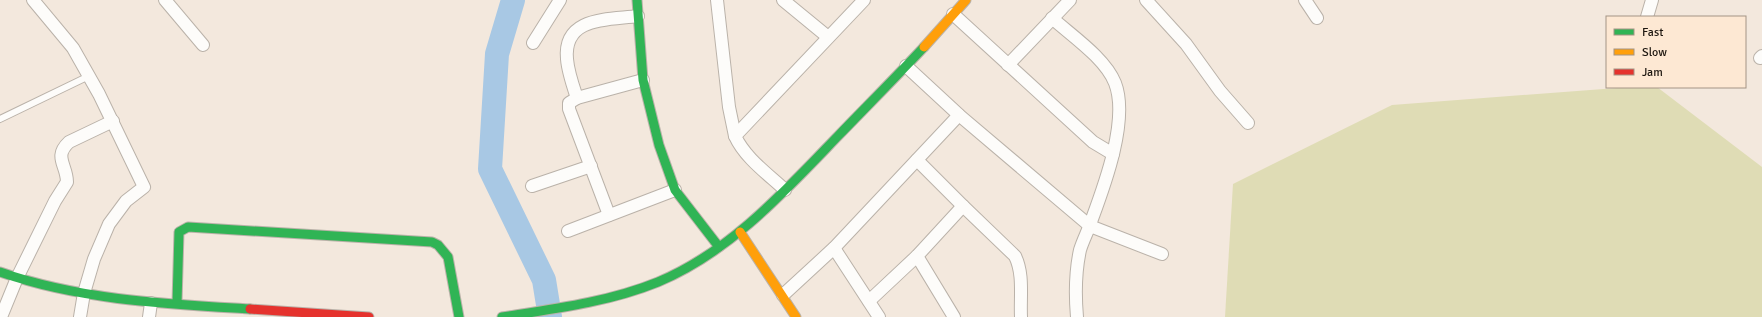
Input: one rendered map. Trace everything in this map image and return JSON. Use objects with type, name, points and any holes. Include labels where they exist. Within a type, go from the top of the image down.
[{"type":"street","points":[[33,0],[73,48],[113,120],[144,187],[126,201],[109,224],[94,259],[84,292],[80,317]]},
{"type":"street","points":[[165,0],[203,45]]},
{"type":"street","points":[[533,43],[560,0]]},
{"type":"street","points":[[637,0],[643,80],[659,145],[676,190],[719,247]]},
{"type":"street","points":[[717,0],[729,108],[735,136],[739,144],[785,190]]},
{"type":"street","points":[[783,0],[828,37]]},
{"type":"street","points":[[735,136],[864,0]]},
{"type":"street","points":[[502,317],[540,311],[621,294],[659,281],[684,269],[719,247],[740,232],[785,190],[906,66],[966,0]]},
{"type":"street","points":[[1008,64],[1070,0]]},
{"type":"street","points":[[1146,0],[1186,44],[1220,91],[1248,123]]},
{"type":"street","points":[[1305,0],[1317,18]]},
{"type":"street","points":[[1647,16],[1652,0]]},
{"type":"street","points":[[952,14],[1093,142],[1113,154]]},
{"type":"street","points":[[577,98],[567,60],[569,40],[574,32],[581,26],[590,22],[638,16]]},
{"type":"street","points":[[1052,18],[1096,57],[1108,70],[1115,83],[1120,99],[1120,116],[1113,154],[1103,191],[1081,248],[1076,274],[1078,317]]},
{"type":"street","points":[[906,66],[959,115],[1090,226],[1162,254]]},
{"type":"street","points":[[609,215],[569,109],[569,103],[577,98],[643,80]]},
{"type":"street","points":[[783,295],[834,248],[959,115]]},
{"type":"street","points":[[1,317],[17,278],[55,201],[67,182],[61,152],[69,142],[113,120]]},
{"type":"street","points":[[917,160],[1015,256],[1019,264],[1020,272],[1021,317]]},
{"type":"street","points":[[532,186],[591,166]]},
{"type":"street","points":[[568,231],[676,190]]},
{"type":"street","points":[[869,301],[917,256],[963,206]]},
{"type":"street","points":[[177,304],[179,232],[188,227],[432,242],[438,245],[448,257],[459,317]]},
{"type":"street","points":[[740,232],[783,295],[796,317]]},
{"type":"street","points":[[834,248],[879,317]]},
{"type":"street","points":[[917,256],[954,317]]},
{"type":"street","points":[[0,272],[17,278],[84,292],[151,303],[369,317]]},
{"type":"street","points":[[149,317],[151,303]]},
{"type":"lane","points":[[0,119],[89,76]]},
{"type":"shaded area","points":[[1617,88],[1658,88],[1762,167],[1762,317],[1225,317],[1233,184],[1392,105]]},
{"type":"waterway","points":[[513,0],[497,54],[490,169],[544,280],[550,317]]},
{"type":"traffic: fast","points":[[637,0],[643,80],[659,145],[675,190],[719,247]]},
{"type":"traffic: fast","points":[[502,317],[581,304],[620,295],[658,282],[709,254],[733,237],[798,178],[924,47]]},
{"type":"traffic: fast","points":[[177,303],[179,232],[188,227],[432,242],[438,245],[448,257],[459,317]]},
{"type":"traffic: fast","points":[[0,272],[61,289],[92,295],[187,305],[250,309]]},
{"type":"traffic: slow","points":[[924,47],[966,0]]},
{"type":"traffic: slow","points":[[740,232],[796,317]]},
{"type":"traffic: jam","points":[[250,309],[369,317]]}]
